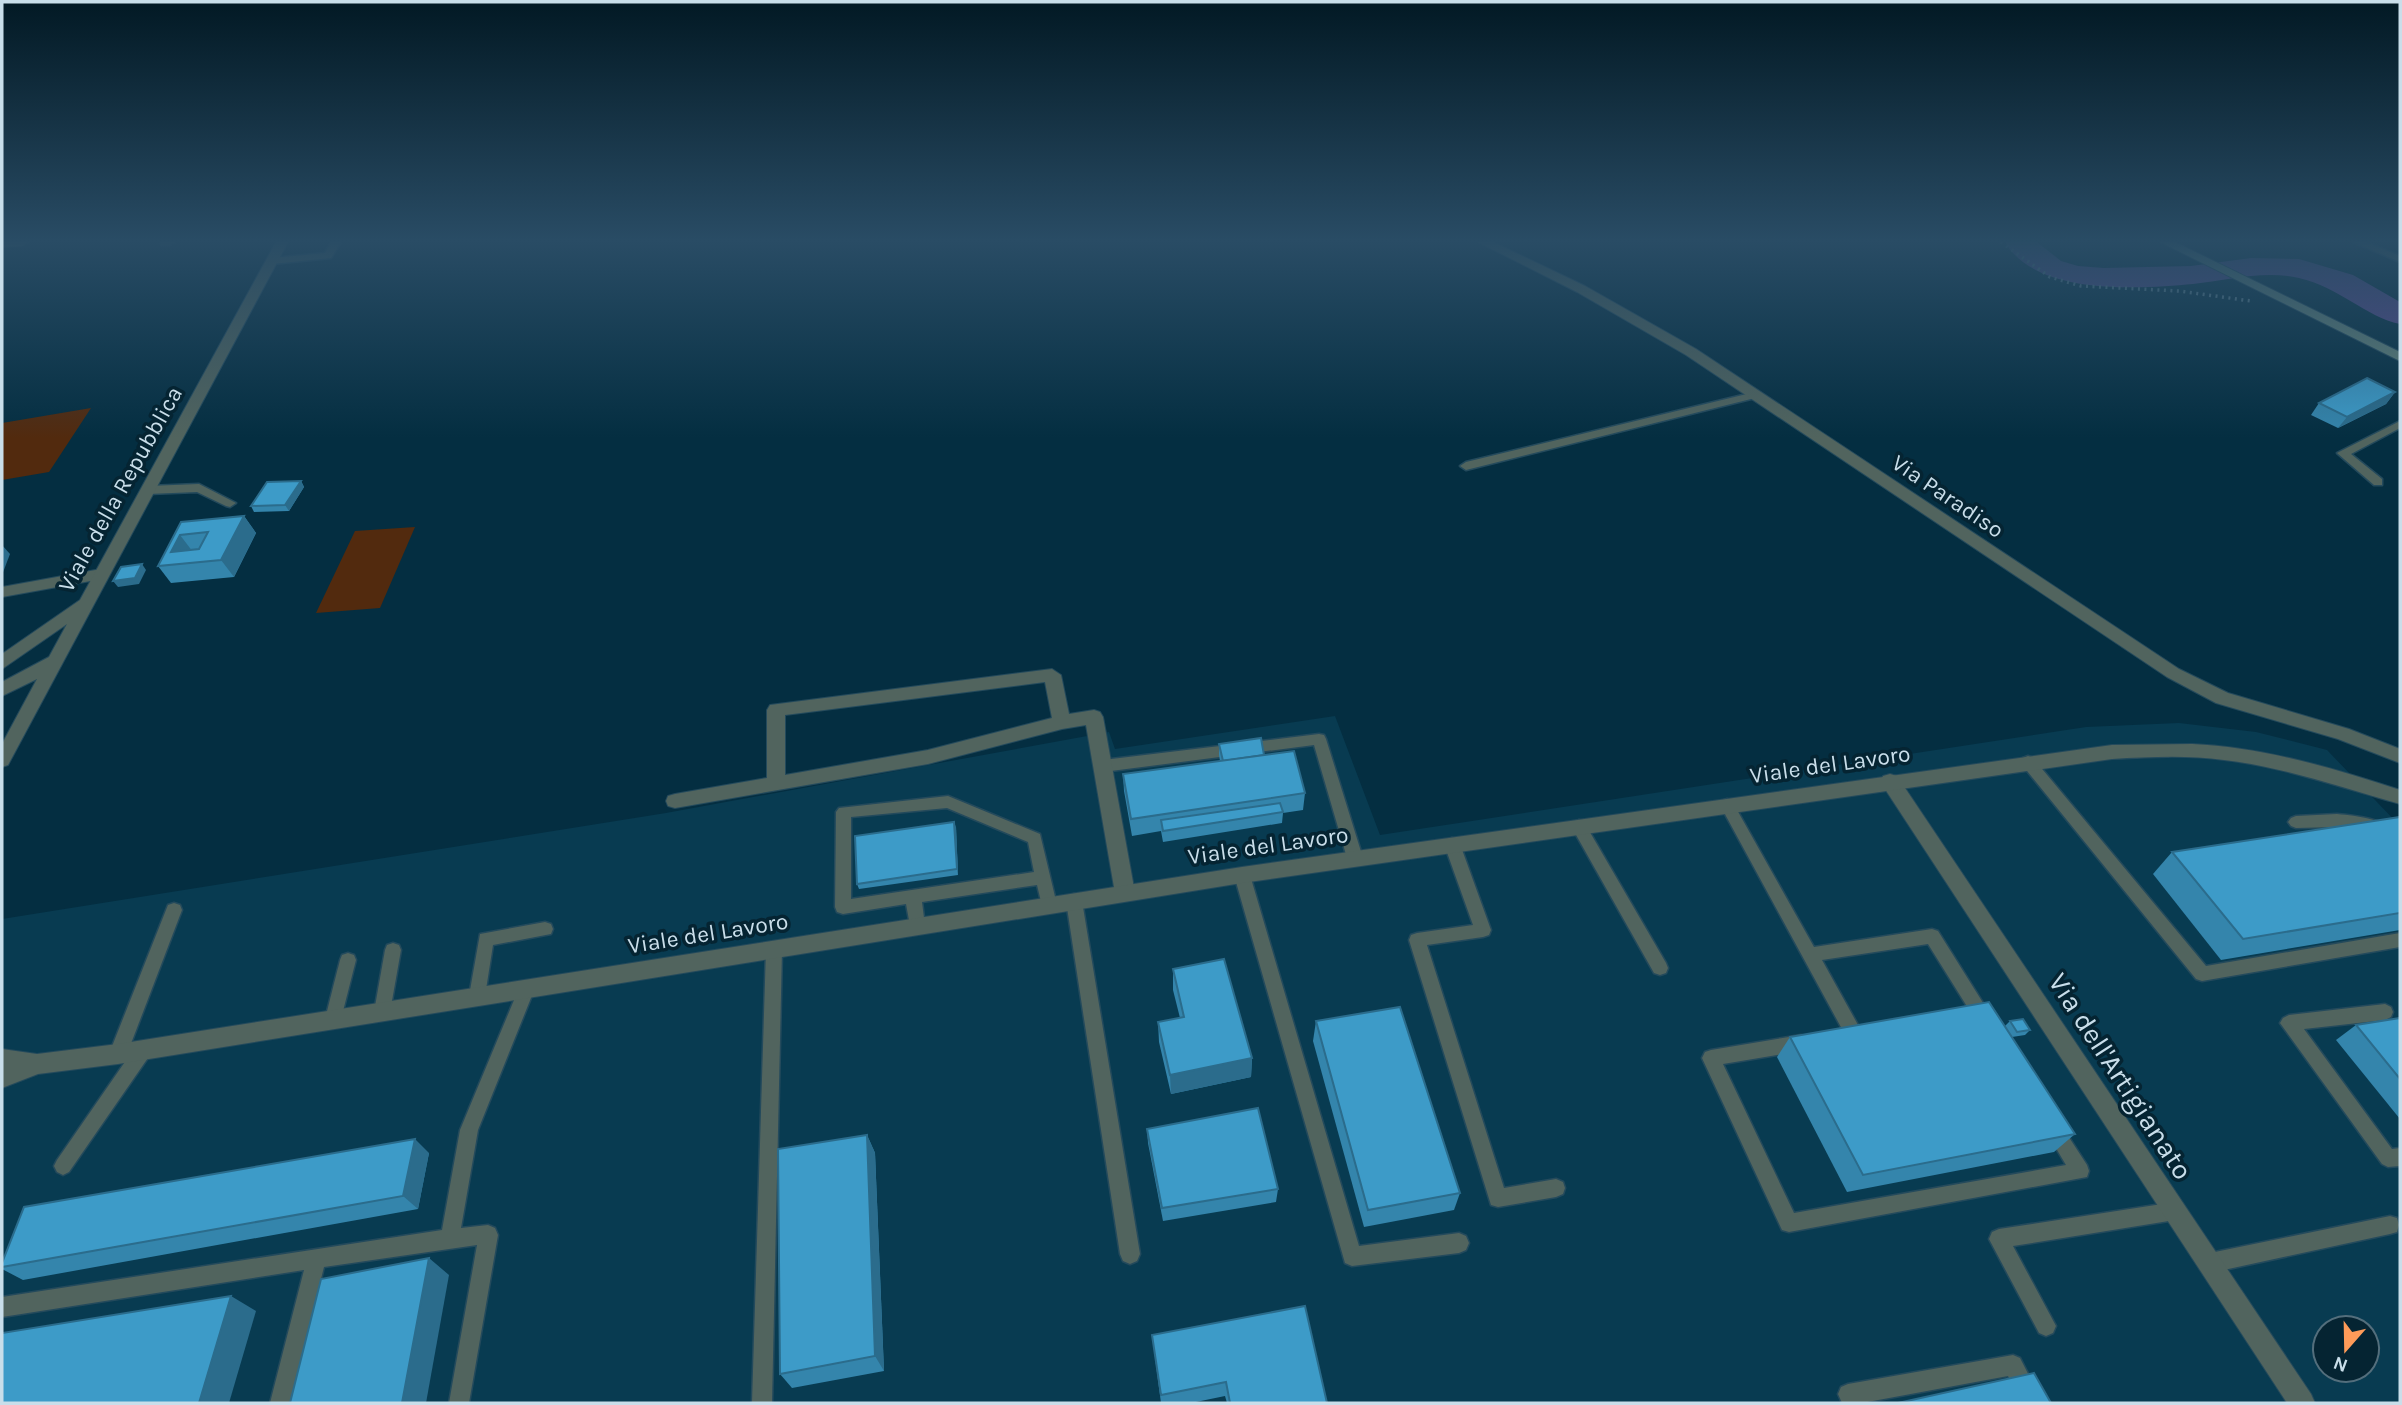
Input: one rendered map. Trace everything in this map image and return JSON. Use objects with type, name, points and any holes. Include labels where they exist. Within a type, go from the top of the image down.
[{"type":"main road","points":[[2297,308],[2400,357]]},
{"type":"street","name":"Viale della Repubblica","points":[[2,760],[247,308]]},
{"type":"street","name":"Via Paradiso","points":[[1613,308],[1690,352],[2173,673],[2222,698],[2343,734],[2400,756]]},
{"type":"street","points":[[2,592],[101,574]]},
{"type":"street","points":[[2,665],[86,602]]},
{"type":"street","points":[[2,665],[24,659],[54,662]]},
{"type":"street","points":[[2,690],[54,662]]},
{"type":"street","points":[[776,783],[776,710],[1052,675],[1062,722]]},
{"type":"street","points":[[675,801],[928,757],[1062,722],[1094,717],[1125,893]]},
{"type":"street","points":[[2,721],[15,735]]},
{"type":"street","name":"Viale del Lavoro","points":[[37,1064],[118,1054],[1242,874],[1891,781],[2124,751],[2172,750],[2238,755],[2323,772],[2400,797]]},
{"type":"street","name":"Via dell'Artigianato","points":[[1891,781],[2302,1403]]},
{"type":"street","points":[[2,1059],[37,1064]]},
{"type":"street","points":[[2,1078],[37,1064]]},
{"type":"lane","points":[[1466,466],[1755,395]]},
{"type":"lane","points":[[2378,482],[2343,453],[2400,424]]},
{"type":"lane","points":[[148,490],[199,488],[230,503]]},
{"type":"lane","points":[[1102,766],[1319,739],[1355,858]]},
{"type":"lane","points":[[2028,762],[2202,974],[2400,940]]},
{"type":"lane","points":[[1041,878],[842,907],[844,812],[948,802],[1035,838],[1041,878],[1049,905]]},
{"type":"lane","points":[[1727,805],[1854,1034],[1711,1058],[1789,1223],[2080,1171],[2043,1112]]},
{"type":"lane","points":[[2295,822],[2360,822],[2376,826],[2400,841]]},
{"type":"lane","points":[[1579,826],[1660,968]]},
{"type":"lane","points":[[1452,844],[1483,930],[1417,940],[1498,1198],[1556,1188]]},
{"type":"lane","points":[[1242,874],[1352,1256],[1459,1243]]},
{"type":"lane","points":[[913,897],[917,926]]},
{"type":"lane","points":[[1074,901],[1130,1254]]},
{"type":"lane","points":[[118,1054],[174,910]]},
{"type":"lane","points":[[477,996],[486,939],[545,929]]},
{"type":"lane","points":[[1810,955],[1932,936],[1991,1030]]},
{"type":"lane","points":[[762,1403],[774,949]]},
{"type":"lane","points":[[382,1012],[393,950]]},
{"type":"lane","points":[[334,1019],[348,960]]},
{"type":"lane","points":[[450,1238],[469,1130],[527,988]]},
{"type":"lane","points":[[2385,1012],[2289,1023],[2388,1158],[2400,1157]]},
{"type":"lane","points":[[63,1166],[144,1049]]},
{"type":"lane","points":[[2046,1326],[1999,1239],[2175,1211]]},
{"type":"lane","points":[[2210,1263],[2390,1225]]},
{"type":"lane","points":[[2,1307],[450,1238],[488,1235],[459,1403]]},
{"type":"lane","points":[[280,1403],[316,1259]]},
{"type":"lane","points":[[1852,1403],[1848,1394],[2013,1365],[2033,1403]]},
{"type":"shaded area","points":[[91,408],[49,472],[2,480],[2,423]]},
{"type":"shaded area","points":[[415,527],[380,608],[316,613],[355,531]]},
{"type":"shaded area","points":[[1335,716],[1380,835],[2086,727],[2179,723],[2256,732],[2327,750],[2400,826],[2400,1403],[2,1403],[2,919],[666,813],[1109,732],[1115,749]]},
{"type":"building","points":[[2367,378],[2395,392],[2347,417],[2319,403]]},
{"type":"building","points":[[301,481],[285,505],[251,506],[267,482]]},
{"type":"building","points":[[244,516],[221,560],[158,566],[181,522]],"holes":[[[208,532],[199,549],[171,552],[180,535]]]},
{"type":"building","points":[[142,564],[135,578],[113,581],[121,567]]},
{"type":"building","points":[[1261,738],[1264,755],[1223,761],[1219,744]]},
{"type":"building","points":[[1294,751],[1305,793],[1131,819],[1123,774]]},
{"type":"building","points":[[1280,803],[1283,812],[1163,831],[1161,820]]},
{"type":"building","points":[[2400,817],[2400,913],[2243,939],[2172,852]]},
{"type":"building","points":[[954,822],[957,869],[857,884],[855,836]]},
{"type":"building","points":[[1224,959],[1252,1058],[1170,1075],[1158,1022],[1184,1017],[1173,969]]},
{"type":"building","points":[[1989,1002],[2075,1134],[1863,1175],[1790,1037]]},
{"type":"building","points":[[1400,1007],[1460,1193],[1368,1210],[1316,1021]]},
{"type":"building","points":[[2400,1018],[2400,1079],[2356,1025]]},
{"type":"building","points":[[2023,1019],[2030,1030],[2017,1032],[2010,1021]]},
{"type":"building","points":[[1258,1108],[1278,1189],[1162,1208],[1147,1129]]},
{"type":"building","points":[[867,1135],[875,1356],[780,1374],[778,1149]]},
{"type":"building","points":[[415,1139],[403,1196],[2,1267],[24,1207]]},
{"type":"building","points":[[429,1258],[402,1403],[290,1403],[321,1279]]},
{"type":"building","points":[[231,1296],[199,1403],[2,1403],[2,1333]]},
{"type":"building","points":[[1305,1306],[1327,1403],[1230,1403],[1226,1382],[1161,1395],[1152,1335]]},
{"type":"building","points":[[2034,1373],[2051,1403],[1898,1403]]},
{"type":"waterway","points":[[2387,308],[2400,315]]}]
